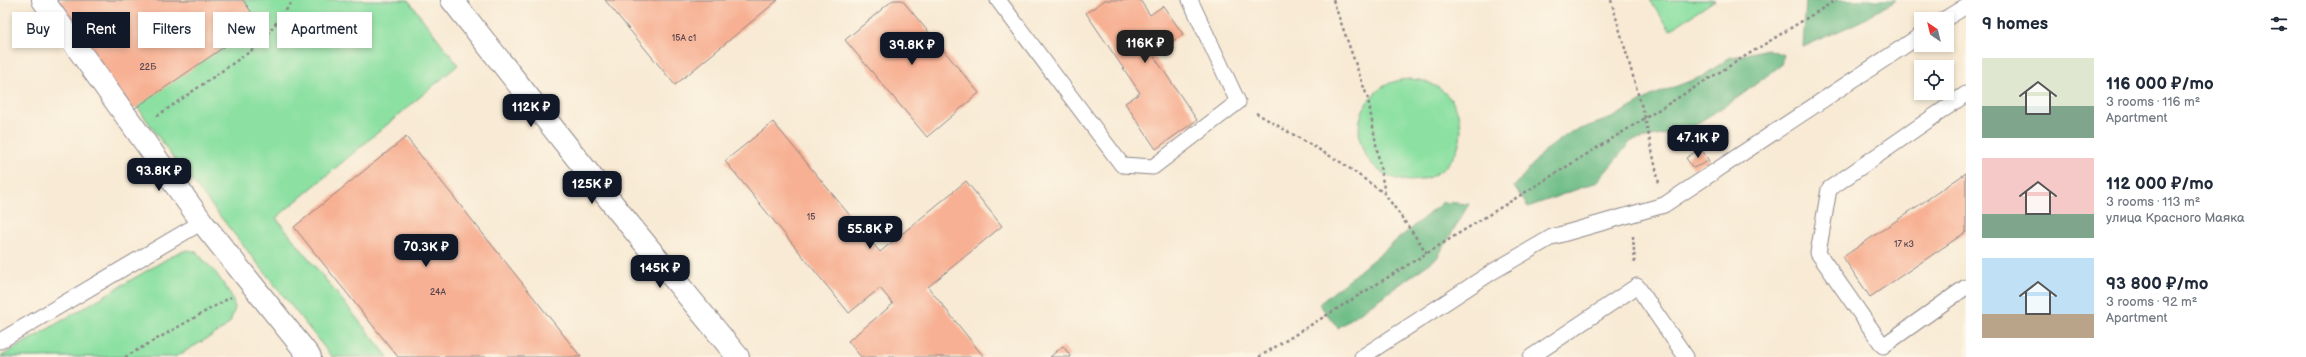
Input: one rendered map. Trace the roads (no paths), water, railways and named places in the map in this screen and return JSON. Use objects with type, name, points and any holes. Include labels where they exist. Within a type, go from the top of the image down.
[{"type":"street","points":[[43,0],[202,222],[310,357]]},
{"type":"street","points":[[452,0],[620,213],[738,357]]},
{"type":"lane","points":[[998,0],[1122,165],[1153,167],[1238,102],[1190,0]]},
{"type":"lane","points":[[1954,14],[1966,6]]},
{"type":"lane","points":[[1362,357],[1492,272],[1552,237],[1664,205],[1914,40]]},
{"type":"lane","points":[[1966,94],[1829,189],[1818,253],[1883,346],[1966,287]]},
{"type":"lane","points":[[0,341],[202,222]]},
{"type":"lane","points":[[1531,357],[1637,286],[1686,357]]}]
